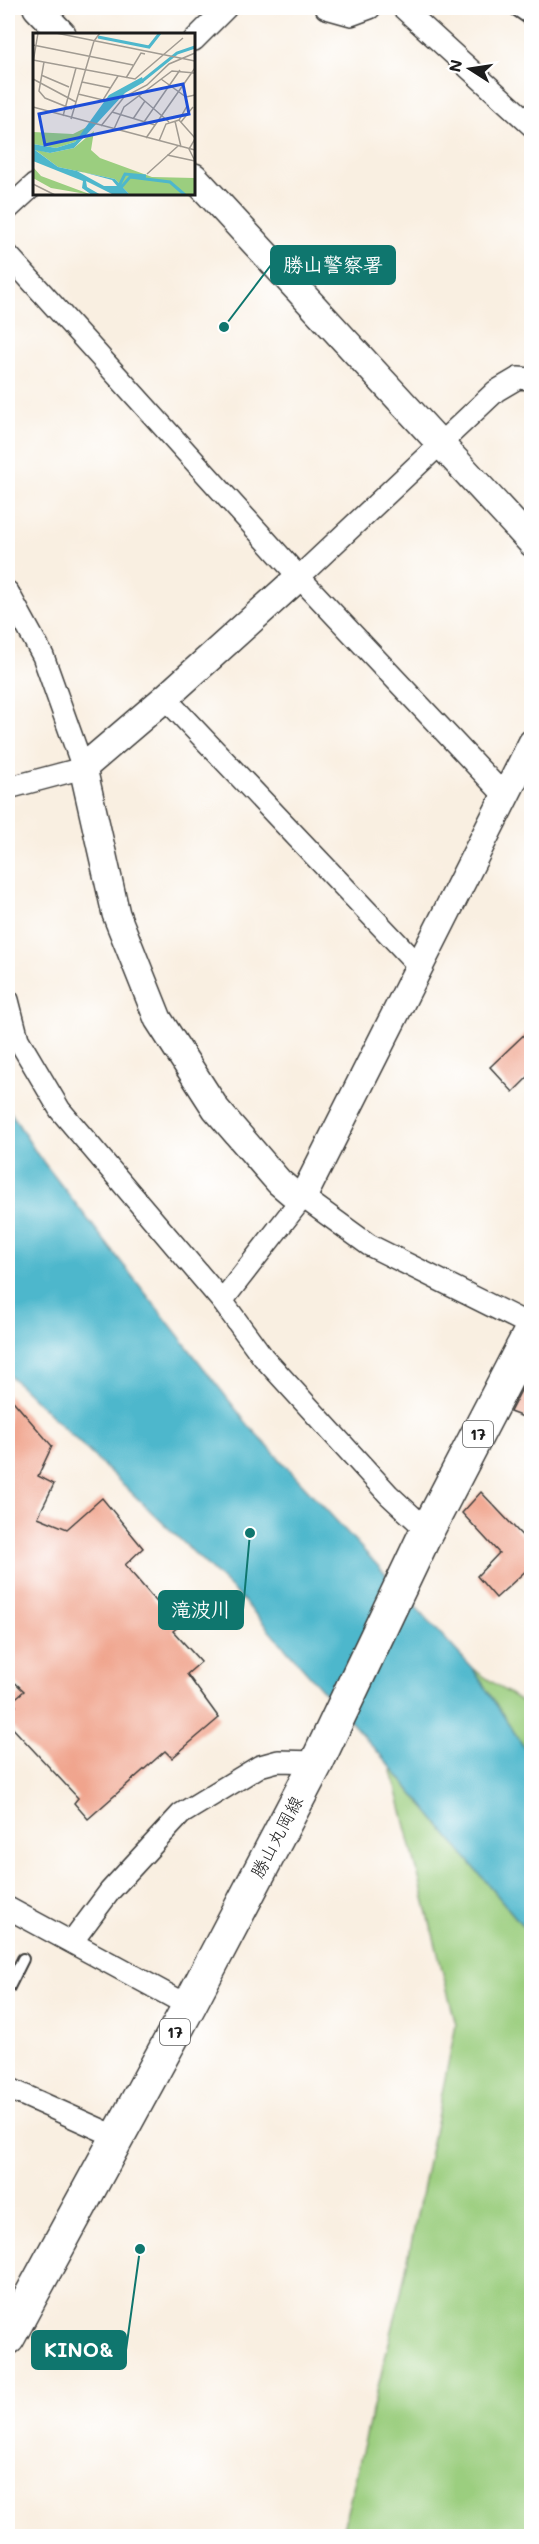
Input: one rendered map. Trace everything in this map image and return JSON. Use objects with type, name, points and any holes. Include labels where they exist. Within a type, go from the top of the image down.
[{"type":"main road","name":"勝山丸岡線","points":[[8,2338],[189,2006],[317,1762],[426,1535],[531,1327]]},
{"type":"street","points":[[37,8],[61,33]]},
{"type":"street","points":[[195,39],[226,8]]},
{"type":"street","points":[[326,8],[351,15],[370,8]]},
{"type":"street","points":[[403,8],[531,126]]},
{"type":"street","points":[[195,178],[531,543]]},
{"type":"street","points":[[8,209],[33,187]]},
{"type":"street","points":[[8,255],[299,577],[505,796]]},
{"type":"street","points":[[8,788],[83,768],[165,698],[299,577],[496,391],[518,378],[531,379]]},
{"type":"street","points":[[8,592],[43,656],[83,768],[116,914],[158,1019],[216,1109],[279,1182],[292,1193],[303,1197],[369,1245],[531,1327]]},
{"type":"street","points":[[165,698],[419,966]]},
{"type":"street","points":[[222,1301],[303,1197],[531,743]]},
{"type":"street","points":[[8,1000],[18,1039],[60,1110],[222,1301],[271,1366],[426,1535]]},
{"type":"street","points":[[72,1942],[110,1891],[181,1814],[260,1766],[278,1761],[317,1762]]},
{"type":"street","points":[[8,1908],[189,2006]]},
{"type":"street","points":[[8,2088],[117,2137]]},
{"type":"lane","points":[[513,8],[531,21]]},
{"type":"lane","points":[[8,1989],[23,1959]]},
{"type":"green space","points":[[473,1669],[531,1708],[531,1758]]},
{"type":"green space","points":[[391,1767],[531,1936],[531,2536],[341,2536],[400,2298],[456,2025]]},
{"type":"water","points":[[8,1108],[37,1154],[249,1426],[473,1669],[531,1758],[531,1936],[391,1767],[241,1598],[8,1374]]},
{"type":"building","points":[[531,1028],[531,1074],[513,1092],[490,1067]]},
{"type":"building","points":[[531,1371],[531,1420],[510,1412]]},
{"type":"building","points":[[8,1395],[52,1446],[38,1476],[54,1484],[38,1517],[67,1529],[102,1498],[143,1548],[125,1565],[161,1607],[167,1603],[184,1622],[173,1631],[201,1662],[187,1674],[219,1718],[172,1758],[165,1751],[88,1819],[74,1803],[78,1798],[8,1723],[8,1713],[16,1706],[12,1701],[24,1691],[8,1676]]},
{"type":"building","points":[[481,1492],[531,1545],[531,1566],[496,1598],[477,1576],[499,1553],[462,1513]]},
{"type":"place","name":"勝山警察署","points":[[224,327]]},
{"type":"place","name":"滝波川","points":[[250,1533]]},
{"type":"place","name":"KINO&","points":[[140,2249]]}]
